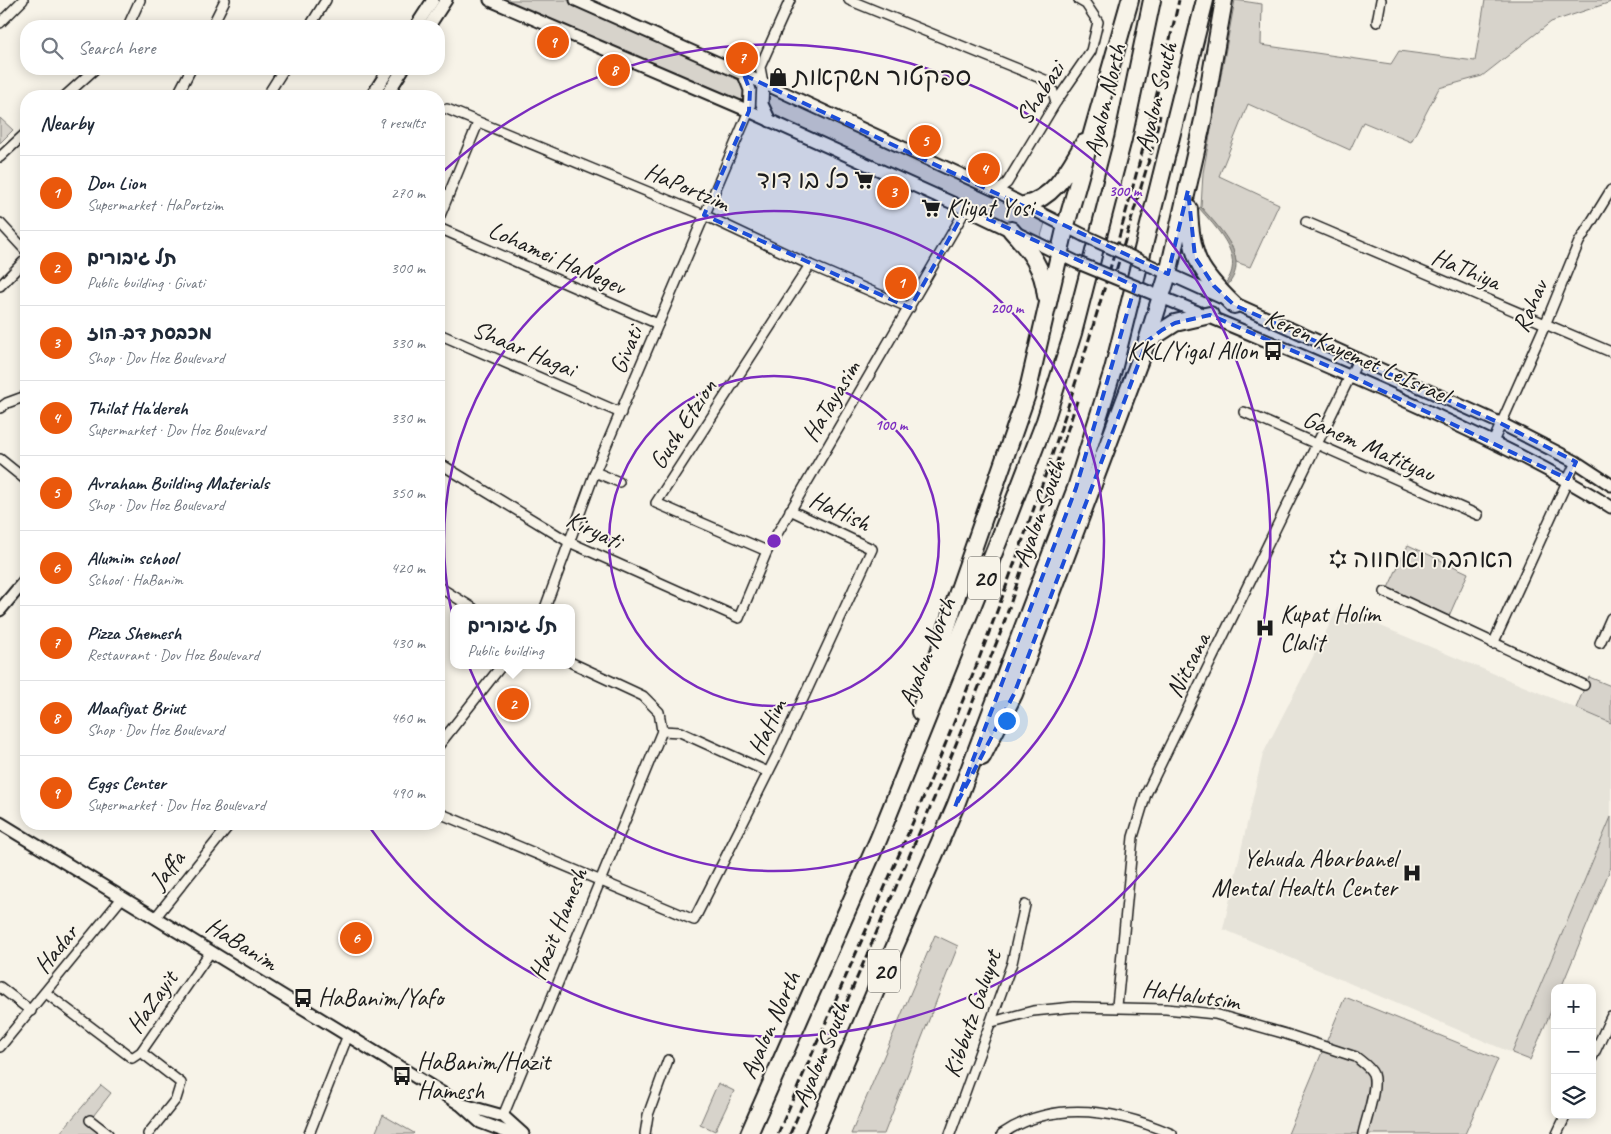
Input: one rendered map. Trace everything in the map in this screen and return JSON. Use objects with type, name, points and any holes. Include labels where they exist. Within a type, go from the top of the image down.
[{"type":"highway","points":[[879,838],[957,595],[1027,394],[1048,310],[1066,225],[1130,0]]},
{"type":"highway","name":"Ayalon North","points":[[749,1134],[879,838],[998,545],[1045,421],[1073,333],[1123,139],[1152,0]]},
{"type":"highway","name":"Ayalon South","points":[[814,1134],[955,807],[1076,488],[1094,434],[1147,240],[1205,0]]},
{"type":"highway","points":[[955,807],[1001,723],[1014,694],[1147,341],[1168,274],[1188,190],[1224,0]]},
{"type":"highway","points":[[1018,201],[1038,201],[1060,183],[1096,122]]},
{"type":"highway","points":[[1188,190],[1190,237],[1195,257],[1214,286],[1234,305]]},
{"type":"highway","points":[[1010,230],[1034,256],[1041,270],[1048,310]]},
{"type":"highway","points":[[1147,341],[1175,322],[1210,315]]},
{"type":"street","points":[[0,23],[23,0]]},
{"type":"street","points":[[131,20],[140,0]]},
{"type":"street","points":[[215,20],[225,0]]},
{"type":"street","points":[[314,20],[326,0]]},
{"type":"street","points":[[419,20],[427,5],[433,0]]},
{"type":"street","points":[[433,20],[446,0]]},
{"type":"street","name":"Keren Kayemet LeIsrael","points":[[490,0],[749,111],[966,209],[1076,262],[1210,315],[1351,376],[1568,479],[1611,507]]},
{"type":"street","name":"Keren Kayemet LeIsrael","points":[[576,0],[763,83],[1018,201],[1083,235],[1234,305],[1500,423],[1576,462],[1611,485]]},
{"type":"street","points":[[770,121],[762,104],[763,83],[760,67],[790,0]]},
{"type":"street","points":[[849,0],[1050,82],[1070,83]]},
{"type":"street","name":"Shabazi","points":[[996,191],[1007,183],[1056,102],[1091,51],[1098,22],[1086,4],[1079,0]]},
{"type":"street","points":[[1377,22],[1380,0]]},
{"type":"street","points":[[749,111],[750,90],[744,75],[760,67]]},
{"type":"street","points":[[71,90],[88,75]]},
{"type":"street","points":[[180,90],[188,75]]},
{"type":"street","points":[[270,90],[280,75]]},
{"type":"street","points":[[376,90],[386,75]]},
{"type":"street","points":[[390,90],[399,75]]},
{"type":"street","points":[[1050,82],[1056,102]]},
{"type":"street","name":"HaPortzim","points":[[447,109],[704,215],[810,265],[910,308]]},
{"type":"street","name":"Givati","points":[[546,604],[595,472],[749,111]]},
{"type":"street","points":[[445,203],[478,123]]},
{"type":"street","points":[[0,157],[20,139]]},
{"type":"street","points":[[1007,183],[1018,201]]},
{"type":"street","name":"Rahav","points":[[1493,442],[1545,325],[1579,242],[1611,190]]},
{"type":"street","name":"HaTayasim","points":[[739,618],[766,551],[910,308],[966,209]]},
{"type":"street","name":"HaThiya","points":[[1306,222],[1611,352]]},
{"type":"street","points":[[0,223],[20,245]]},
{"type":"street","name":"Lohamei HaNegev","points":[[445,231],[658,324]]},
{"type":"street","points":[[0,286],[20,265]]},
{"type":"street","name":"Gush Etzion","points":[[766,551],[656,502],[810,265]]},
{"type":"street","name":"Shaar Hagai","points":[[445,337],[621,413]]},
{"type":"street","name":"Nitsana","points":[[1117,1006],[1133,837],[1146,794],[1318,446],[1358,360]]},
{"type":"street","points":[[0,408],[20,398]]},
{"type":"street","name":"Ganem Matityau","points":[[1244,412],[1478,515]]},
{"type":"street","points":[[0,459],[20,475]]},
{"type":"street","points":[[1493,644],[1576,462]]},
{"type":"street","name":"Kiryati","points":[[445,467],[569,542],[739,618]]},
{"type":"street","points":[[595,472],[618,482]]},
{"type":"street","name":"HaHish","points":[[790,510],[872,549]]},
{"type":"street","name":"HaHim","points":[[600,880],[694,920],[768,772],[872,549]]},
{"type":"street","points":[[0,610],[20,586]]},
{"type":"street","points":[[445,591],[467,604]]},
{"type":"street","points":[[1385,592],[1584,685]]},
{"type":"street","points":[[1600,643],[1611,618]]},
{"type":"street","points":[[575,664],[644,696],[659,712],[662,731],[680,732],[768,772]]},
{"type":"street","points":[[445,737],[499,669]]},
{"type":"street","name":"Hazit Hamesh","points":[[496,1132],[662,731]]},
{"type":"street","points":[[445,815],[600,880]]},
{"type":"street","name":"HaBanim","points":[[0,823],[460,1104],[483,1129],[512,1134]]},
{"type":"street","name":"Jaffa","points":[[155,918],[225,830]]},
{"type":"street","name":"Hadar","points":[[0,1047],[122,898]]},
{"type":"street","name":"Kibbutz Galuyot","points":[[950,1134],[1012,963],[1025,905]]},
{"type":"street","name":"HaZayit","points":[[46,993],[132,1058],[141,1052],[211,951]]},
{"type":"street","points":[[0,987],[31,1010]]},
{"type":"street","name":"HaHalutsim","points":[[992,1022],[1033,1011],[1117,1006],[1215,1014],[1286,1034],[1356,1058],[1365,1063],[1373,1075],[1373,1092],[1363,1134]]},
{"type":"street","points":[[1596,1049],[1611,1017]]},
{"type":"street","points":[[309,1134],[348,1035]]},
{"type":"street","points":[[141,1052],[182,1083],[176,1100],[148,1134]]},
{"type":"street","points":[[645,1134],[648,1114],[668,1060]]},
{"type":"street","name":"HaBanim","points":[[460,1104],[503,1116],[523,1134]]},
{"type":"street","points":[[1003,1134],[1023,1122],[1046,1115],[1076,1110],[1109,1113],[1141,1120],[1172,1134]]},
{"type":"street","points":[[483,1129],[489,1111]]},
{"type":"street","points":[[1557,1134],[1564,1119]]},
{"type":"street","points":[[90,1120],[104,1133]]},
{"type":"highlighted area","points":[[744,75],[1168,274],[1188,190],[1195,257],[1214,286],[1234,305],[1500,423],[1576,462],[1568,479],[1351,376],[1210,315],[1175,323],[1162,330],[1147,341],[1014,694],[955,807],[1076,488],[1135,286],[966,209],[910,308],[704,215],[749,111],[750,90]]},
{"type":"shaded area","points":[[490,0],[576,0],[744,75],[749,111]]},
{"type":"shaded area","points":[[1235,0],[1262,4],[1261,45],[1391,64],[1399,51],[1475,61],[1485,0],[1611,0],[1611,2],[1551,22],[1482,76],[1439,88],[1411,142],[1363,122],[1350,150],[1248,104],[1219,176],[1279,204],[1250,267],[1236,262],[1233,248],[1201,207],[1203,173]]},
{"type":"shaded area","points":[[763,83],[1047,216],[1039,243],[770,121]]},
{"type":"shaded area","points":[[0,118],[13,130],[0,143]]},
{"type":"shaded area","points":[[1201,207],[1225,235],[1235,256],[1236,267],[1233,277],[1225,288],[1223,286],[1230,276],[1232,266],[1231,255],[1222,235],[1199,208]]},
{"type":"shaded area","points":[[1408,545],[1468,573],[1449,616],[1388,588]]},
{"type":"shaded area","name":"Yehuda Abarbanel Mental Health Center","points":[[1338,608],[1611,723],[1611,817],[1512,1053],[1223,929],[1263,754]]},
{"type":"shaded area","points":[[1589,677],[1611,686],[1611,723],[1576,708]]},
{"type":"shaded area","points":[[1611,817],[1611,867],[1563,984],[1551,984],[1551,1011],[1530,1060],[1512,1053]]},
{"type":"shaded area","points":[[935,935],[958,946],[884,1134],[851,1134]]},
{"type":"shaded area","points":[[1345,997],[1498,1059],[1465,1134],[1288,1134]]},
{"type":"shaded area","points":[[718,1083],[734,1091],[715,1131],[700,1124]]},
{"type":"shaded area","points":[[101,1085],[111,1093],[90,1120],[108,1134],[59,1134]]},
{"type":"shaded area","points":[[383,1115],[414,1133],[375,1134]]},
{"type":"railway","points":[[778,1134],[929,784],[1004,592],[1071,397],[1101,299],[1129,200],[1179,0]]},
{"type":"railway","points":[[1113,281],[1152,150],[1160,115]]},
{"type":"railway","points":[[790,1134],[938,789],[1002,629],[1078,398]]},
{"type":"place","name":"Eggs Center","points":[[553,42]]},
{"type":"place","name":"Pizza Shemesh","points":[[742,58]]},
{"type":"place","name":"Maafiyat Briut","points":[[614,70]]},
{"type":"place","name":"ספקטור משקאות","points":[[778,77]]},
{"type":"place","name":"Avraham Building Materials","points":[[925,141]]},
{"type":"place","name":"Thilat Ha'dereh","points":[[984,169]]},
{"type":"place","name":"כל בו דוד","points":[[864,180]]},
{"type":"place","name":"מכבסת דב-הוז","points":[[893,192]]},
{"type":"place","name":"Kliyat Yosi","points":[[931,208]]},
{"type":"place","name":"Don Lion","points":[[901,283]]},
{"type":"place","name":"KKL/Yigal Allon","points":[[1273,351]]},
{"type":"place","name":"האהבה ואחווה","points":[[1338,559]]},
{"type":"place","name":"Kupat Holim Clalit","points":[[1265,628]]},
{"type":"place","name":"תל גיבורים","points":[[513,704]]},
{"type":"place","name":"Yehuda Abarbanel Mental Health Center","points":[[1412,873]]},
{"type":"place","name":"Alumim school","points":[[356,938]]},
{"type":"place","name":"HaBanim/Yafo","points":[[303,998]]},
{"type":"place","name":"HaBanim/Hazit Hamesh","points":[[402,1076]]}]
